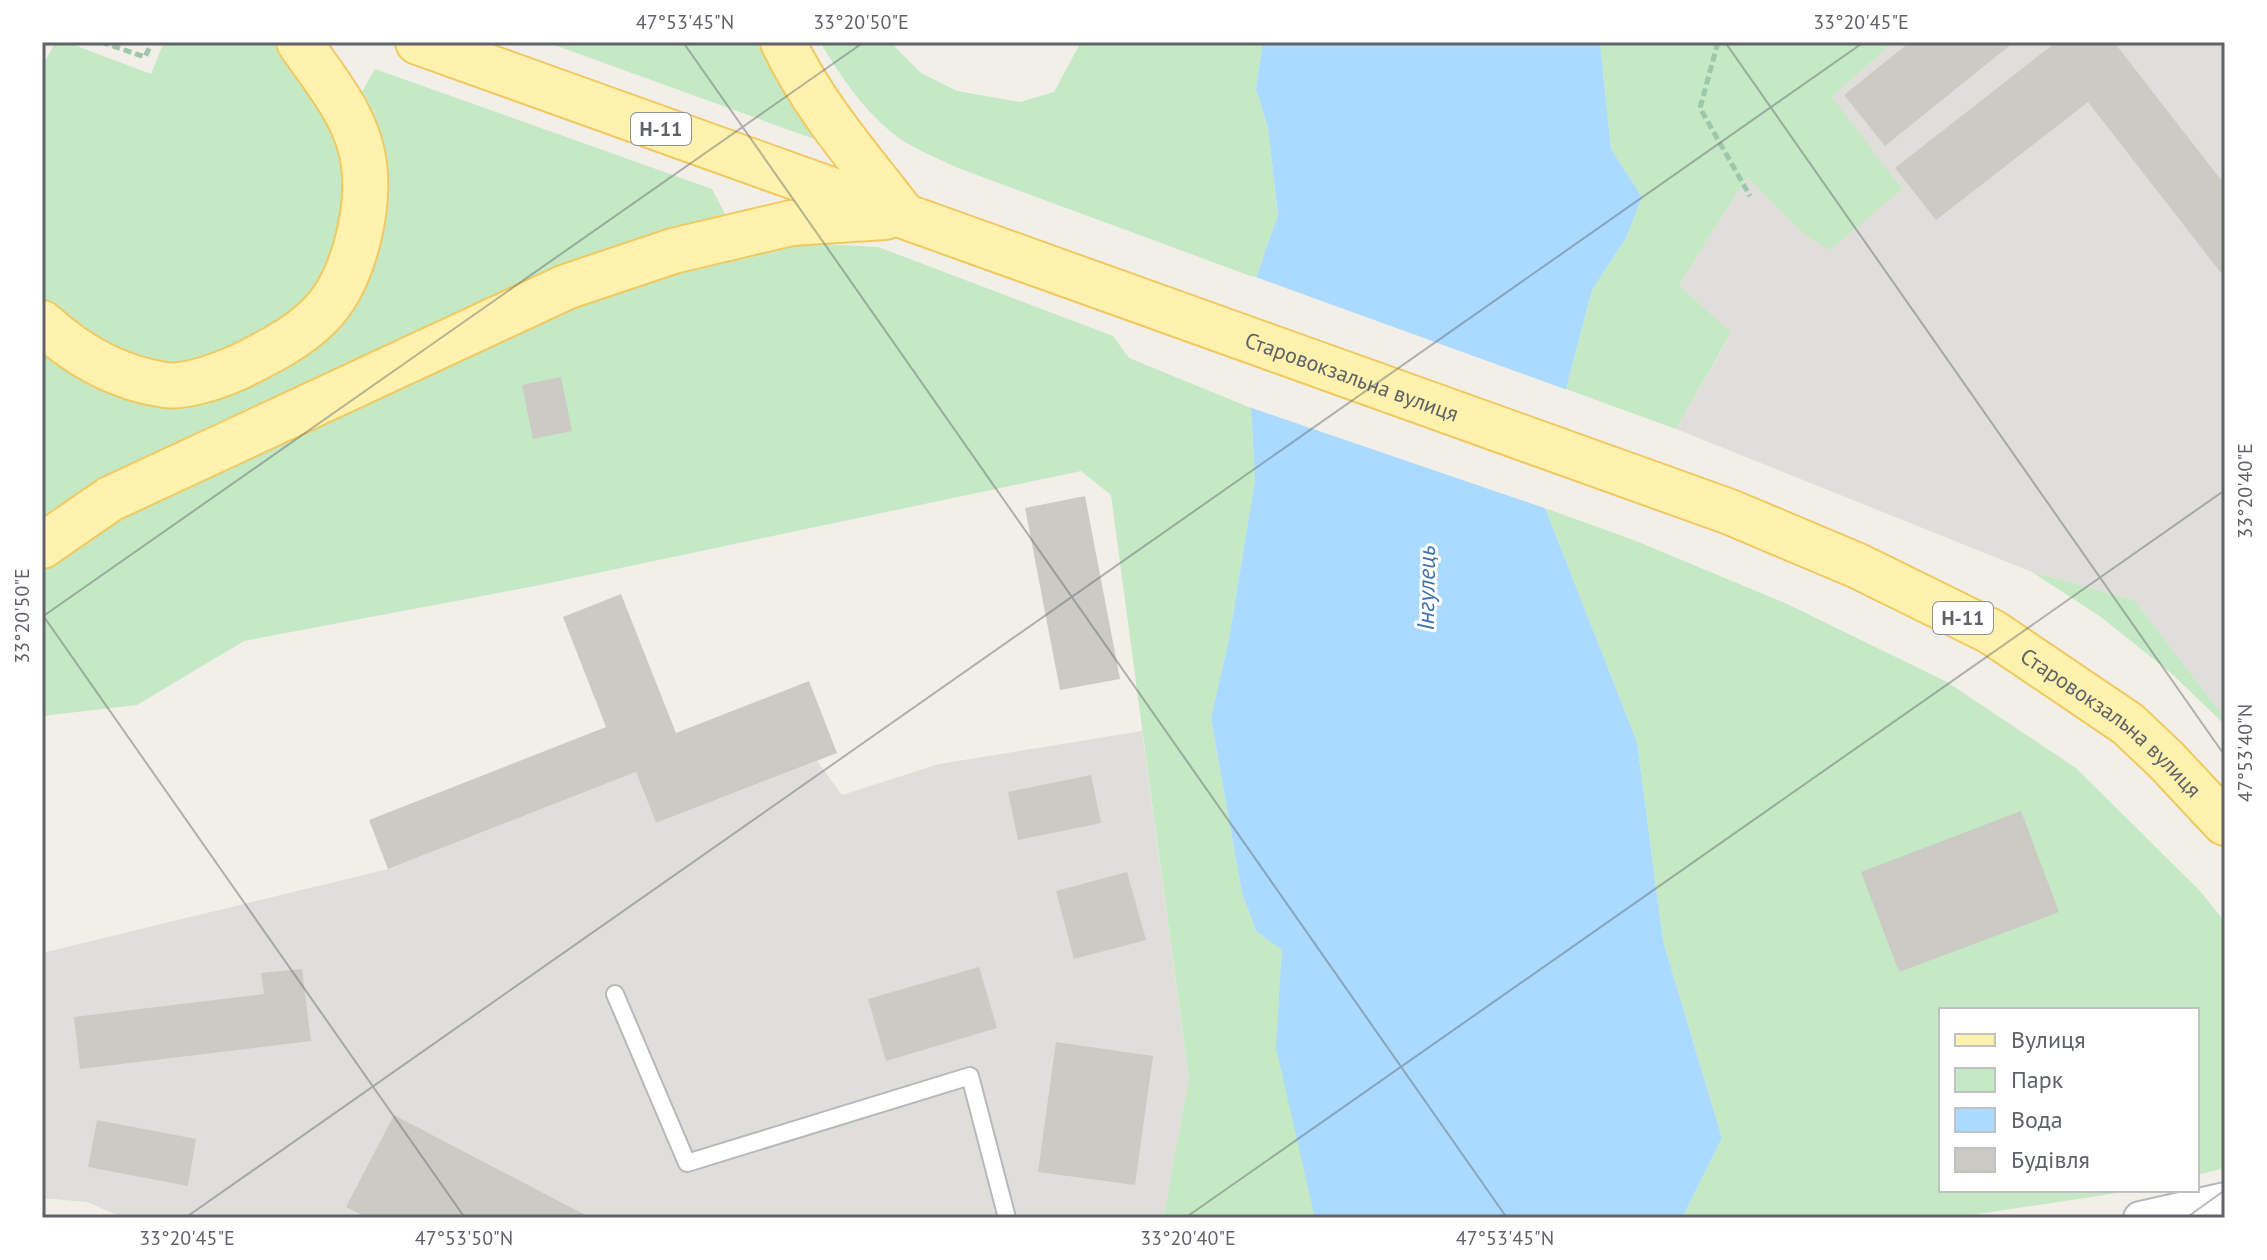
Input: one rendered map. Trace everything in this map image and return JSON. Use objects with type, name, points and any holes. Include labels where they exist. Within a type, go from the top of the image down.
[{"type":"main road","points":[[42,323],[87,359],[107,369],[168,385],[219,376],[260,356],[319,316],[340,288],[356,244],[366,198],[364,162],[345,107],[299,42]]},
{"type":"main road","name":"Старовокзальна вулиця","points":[[418,42],[1730,512],[1858,566],[1992,632],[2072,684],[2128,724],[2225,823]]},
{"type":"main road","points":[[783,42],[795,68],[826,115],[904,216]]},
{"type":"main road","points":[[42,546],[110,499],[566,287],[673,251],[791,223],[904,216]]},
{"type":"street","points":[[2150,1217],[2225,1199]]},
{"type":"lane","points":[[615,994],[687,1163],[970,1076],[1007,1218]]},
{"type":"path","points":[[101,42],[145,57],[152,42]]},
{"type":"path","points":[[1718,42],[1700,108],[1750,196]]},
{"type":"shaded area","points":[[1893,42],[2225,42],[2225,718],[2134,600],[2032,572],[1676,429],[1731,334],[1679,285],[1747,177],[1802,232],[1832,97]]},
{"type":"shaded area","points":[[1142,731],[1189,1081],[1163,1218],[124,1218],[87,1202],[42,1198],[42,953],[388,869],[636,772],[656,823],[817,761],[842,795],[939,764]]},
{"type":"green space","points":[[56,42],[66,42],[151,74],[164,42],[268,42],[293,57],[351,164],[329,280],[254,344],[169,372],[112,356],[42,304],[42,66]]},
{"type":"green space","points":[[546,42],[769,42],[828,144]]},
{"type":"green space","points":[[820,42],[890,42],[921,73],[957,91],[1020,102],[1054,92],[1081,42],[1263,42],[1256,89],[1268,128],[1278,215],[1256,278],[958,168],[915,148],[898,138],[870,112]]},
{"type":"green space","points":[[1600,42],[1893,42],[1832,97],[1902,189],[1830,250],[1802,232],[1747,177],[1679,285],[1731,333],[1676,429],[1566,389],[1592,290],[1626,238],[1642,197],[1611,149]]},
{"type":"green space","points":[[375,69],[712,189],[725,214],[714,230],[42,531],[42,341],[136,390],[328,325],[356,102]]},
{"type":"green space","points":[[803,243],[878,247],[1113,336],[1129,358],[1251,408],[1255,480],[1229,639],[1211,718],[1242,893],[1256,931],[1282,950],[1428,1218],[1163,1218],[1189,1080],[1111,495],[1081,471],[540,585],[244,641],[137,705],[42,716],[42,566],[124,508],[678,260]]},
{"type":"green space","points":[[1545,508],[1636,541],[1785,603],[1947,682],[2076,768],[2200,891],[2225,922],[2225,1168],[2199,1174],[2199,1008],[1939,1008],[1939,1192],[2124,1192],[1952,1218],[1682,1218],[1722,1138],[1663,941],[1637,742]]},
{"type":"green space","points":[[2032,572],[2134,600],[2225,718],[2225,725],[2171,673],[2101,617]]},
{"type":"water","name":"Інгулець","points":[[1263,42],[1600,42],[1611,149],[1642,197],[1626,238],[1592,290],[1566,389],[1545,508],[1637,742],[1663,941],[1722,1138],[1682,1218],[1315,1218],[1276,1048],[1282,950],[1256,931],[1242,893],[1211,718],[1229,639],[1255,480],[1251,408],[1243,358],[1254,318],[1256,278],[1278,215],[1268,128],[1256,89]]},
{"type":"pier","points":[[1253,276],[1570,391],[1550,510],[1246,406],[1239,358],[1250,317]]},
{"type":"building","points":[[1910,42],[2014,42],[1885,146],[1844,95]]},
{"type":"building","points":[[2056,42],[2114,42],[2225,185],[2225,278],[2088,102],[1936,220],[1895,168]]},
{"type":"building","points":[[561,377],[572,431],[533,439],[522,385]]},
{"type":"building","points":[[1085,496],[1120,679],[1060,690],[1025,508]]},
{"type":"building","points":[[621,594],[676,733],[809,681],[837,753],[656,823],[636,772],[388,869],[369,820],[606,727],[563,617]]},
{"type":"building","points":[[1091,775],[1101,823],[1018,840],[1008,792]]},
{"type":"building","points":[[2021,811],[2059,912],[1899,972],[1861,872]]},
{"type":"building","points":[[1127,872],[1146,940],[1074,959],[1056,891]]},
{"type":"building","points":[[979,967],[997,1028],[886,1061],[868,999]]},
{"type":"building","points":[[302,969],[311,1041],[80,1069],[74,1017],[264,994],[261,973]]},
{"type":"building","points":[[1056,1042],[1153,1056],[1135,1185],[1038,1172]]},
{"type":"building","points":[[394,1115],[591,1218],[368,1218],[346,1207]]},
{"type":"building","points":[[97,1120],[196,1139],[188,1186],[88,1167]]}]
